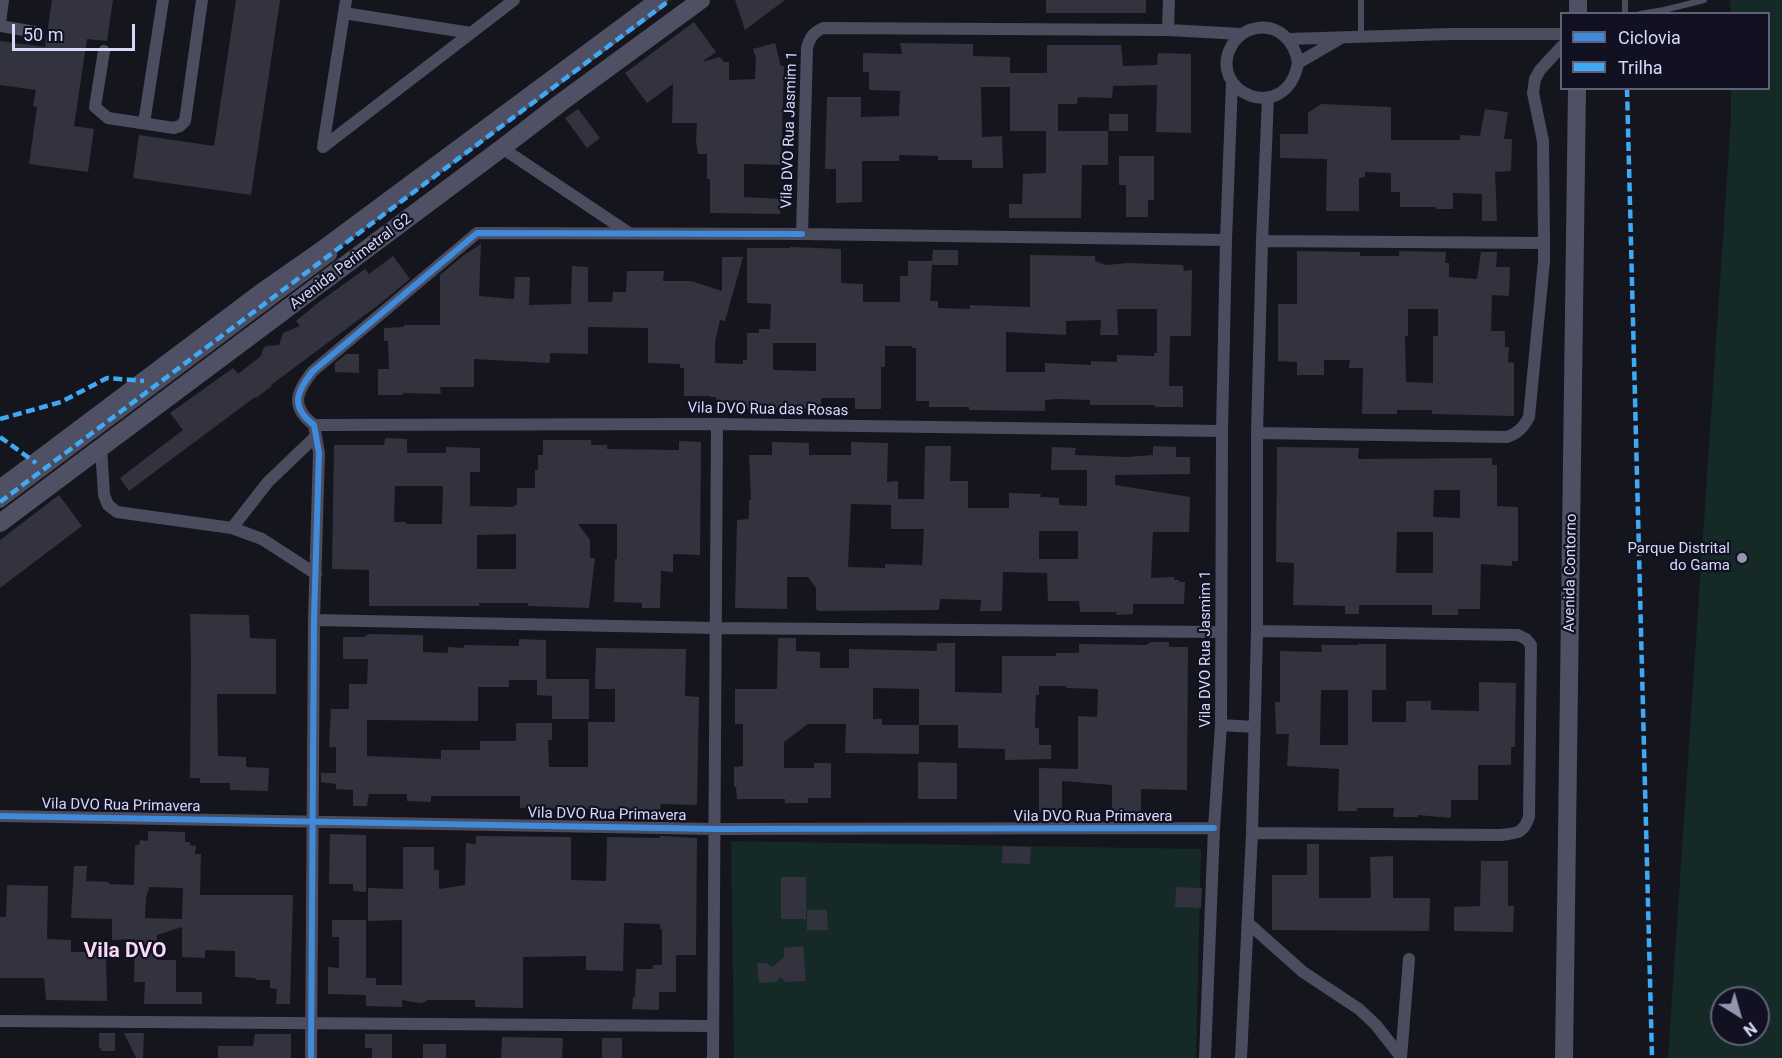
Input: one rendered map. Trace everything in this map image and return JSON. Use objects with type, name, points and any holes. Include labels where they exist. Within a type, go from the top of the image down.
[{"type":"street","points":[[3,0],[0,24],[35,32]]},
{"type":"street","points":[[144,123],[163,0]]},
{"type":"street","points":[[104,51],[95,107],[108,118],[174,128],[180,126],[185,121],[202,0]]},
{"type":"street","points":[[471,33],[345,6],[323,147],[514,0]]},
{"type":"street","name":"Avenida Perimetral G2","points":[[0,523],[502,148],[555,90],[659,0]]},
{"type":"street","points":[[0,502],[555,90],[670,0]]},
{"type":"street","name":"Avenida Perimetral G2","points":[[0,489],[262,292],[555,90],[701,0]]},
{"type":"street","points":[[1168,0],[1168,30]]},
{"type":"street","name":"Vila DVO Rua Jasmim 1","points":[[802,234],[807,48],[814,32],[823,28],[1168,30],[1241,34]]},
{"type":"street","points":[[1266,28],[1289,39],[1297,54],[1298,63],[1296,75],[1289,86],[1280,94],[1268,98],[1247,96],[1238,90],[1227,72],[1226,61],[1228,51],[1241,34],[1253,29],[1266,28]]},
{"type":"street","points":[[1289,39],[1450,34],[1560,34]]},
{"type":"street","points":[[1298,63],[1341,38]]},
{"type":"street","points":[[1257,433],[1507,437],[1518,433],[1525,426],[1529,417],[1544,261],[1544,147],[1533,93],[1540,70],[1560,48]]},
{"type":"street","name":"Vila DVO Rua Jasmim 1","points":[[1205,1058],[1214,828],[1221,725],[1222,431],[1232,82]]},
{"type":"street","name":"Avenida Contorno","points":[[1564,1058],[1577,90]]},
{"type":"street","points":[[1241,1058],[1252,833],[1257,631],[1257,433],[1268,98]]},
{"type":"street","points":[[502,148],[630,234]]},
{"type":"street","points":[[310,1058],[314,821],[314,620],[319,453],[315,431],[299,410],[297,400],[299,390],[313,371],[477,233],[802,234],[1226,240]]},
{"type":"street","points":[[1262,241],[1544,243]]},
{"type":"street","points":[[713,1058],[717,424]]},
{"type":"street","name":"Vila DVO Rua das Rosas","points":[[315,431],[717,424],[1222,431]]},
{"type":"street","points":[[232,528],[268,482],[315,431]]},
{"type":"street","points":[[101,447],[104,495],[108,505],[117,512],[232,528],[262,538],[316,574]]},
{"type":"street","points":[[314,620],[715,628],[1221,632]]},
{"type":"street","points":[[1252,833],[1501,836],[1516,834],[1525,828],[1529,817],[1531,645],[1526,639],[1518,635],[1257,631]]},
{"type":"street","points":[[1221,725],[1254,727]]},
{"type":"street","name":"Vila DVO Rua Primavera","points":[[0,816],[715,830],[1214,828]]},
{"type":"street","points":[[1248,923],[1303,972],[1359,1009],[1376,1025],[1401,1058]]},
{"type":"street","points":[[1401,1058],[1409,959]]},
{"type":"street","points":[[0,1021],[712,1026]]},
{"type":"lane","points":[[1361,0],[1361,37]]},
{"type":"lane","points":[[1652,12],[1704,0]]},
{"type":"green space","name":"Parque Distrital do Gama","points":[[1730,0],[1782,0],[1782,1058],[1668,1058],[1731,118],[1731,90],[1770,90],[1770,12],[1731,12]]},
{"type":"green space","points":[[731,841],[1201,849],[1196,1058],[734,1058]]},
{"type":"building","points":[[52,0],[113,0],[107,41],[87,39],[74,126],[94,129],[88,172],[29,164],[37,107],[33,106],[36,90],[0,85],[0,41],[45,47]]},
{"type":"building","points":[[236,0],[280,0],[251,195],[133,178],[139,135],[214,146]]},
{"type":"building","points":[[735,0],[785,0],[745,30]]},
{"type":"building","points":[[1046,0],[1146,0],[1146,13],[1046,13]]},
{"type":"building","points":[[694,22],[716,52],[702,62],[720,57],[724,62],[729,62],[729,80],[755,79],[756,58],[753,49],[775,43],[781,66],[784,66],[781,165],[744,164],[744,197],[781,199],[780,214],[710,213],[707,154],[698,154],[697,123],[672,123],[673,84],[647,103],[625,73]]},
{"type":"building","points":[[900,43],[973,44],[973,56],[1010,57],[1010,73],[1047,73],[1047,45],[1121,45],[1123,66],[1157,65],[1158,53],[1191,54],[1191,133],[1156,132],[1157,85],[1113,86],[1112,98],[1078,97],[1077,104],[1058,104],[1058,131],[1108,131],[1108,165],[1082,165],[1081,218],[1009,218],[1009,204],[1022,204],[1023,174],[1046,173],[1046,131],[1010,131],[1010,87],[981,87],[982,137],[1002,136],[1003,168],[972,168],[972,160],[938,160],[938,156],[899,155],[899,161],[862,161],[862,202],[836,203],[836,169],[825,169],[827,97],[861,97],[861,117],[899,116],[900,91],[869,90],[869,72],[863,72],[863,53],[902,54]]},
{"type":"building","points":[[1321,104],[1391,107],[1391,140],[1460,140],[1460,135],[1480,136],[1485,109],[1508,112],[1504,139],[1512,139],[1511,171],[1495,172],[1497,221],[1482,221],[1482,194],[1453,193],[1453,209],[1400,207],[1400,192],[1391,192],[1391,173],[1365,172],[1365,177],[1359,178],[1359,211],[1326,211],[1327,159],[1280,158],[1280,134],[1308,134],[1308,113]]},
{"type":"building","points":[[578,109],[600,138],[587,148],[565,118]]},
{"type":"building","points":[[1109,114],[1128,114],[1128,131],[1109,131]]},
{"type":"building","points":[[1119,156],[1154,156],[1154,200],[1148,200],[1148,217],[1126,217],[1126,185],[1119,185]]},
{"type":"building","points":[[481,244],[479,296],[514,299],[515,277],[530,277],[529,305],[571,304],[572,266],[588,267],[588,302],[612,302],[613,292],[626,292],[627,271],[664,271],[663,281],[691,281],[722,291],[722,257],[743,257],[725,321],[720,320],[715,342],[715,363],[743,364],[743,360],[747,360],[747,333],[759,333],[759,329],[770,329],[771,304],[747,303],[747,248],[841,249],[841,283],[863,284],[863,302],[900,302],[900,276],[908,276],[908,261],[932,261],[933,250],[958,250],[958,265],[932,265],[930,301],[938,301],[938,308],[970,309],[970,305],[1030,307],[1030,255],[1095,256],[1095,261],[1106,265],[1129,263],[1183,265],[1184,271],[1192,270],[1191,336],[1170,336],[1169,386],[1183,386],[1183,407],[1090,405],[1090,400],[1058,399],[1045,400],[1045,411],[929,407],[929,401],[916,401],[916,348],[885,346],[885,367],[881,367],[881,409],[855,409],[855,398],[821,398],[821,408],[743,409],[741,401],[716,401],[716,397],[710,396],[684,396],[684,368],[680,368],[680,364],[648,363],[648,328],[588,327],[588,354],[550,353],[548,363],[474,359],[474,387],[440,387],[441,394],[378,395],[378,369],[389,369],[388,341],[384,341],[384,328],[404,327],[404,325],[440,325],[440,275]],"holes":[[[1117,309],[1157,309],[1157,353],[1154,353],[1154,356],[1117,355],[1117,362],[1091,361],[1091,365],[1045,363],[1045,372],[1006,372],[1006,332],[1066,335],[1066,321],[1101,320],[1100,335],[1118,335]],[[773,343],[816,343],[816,371],[773,370]]]},
{"type":"building","points":[[1297,251],[1360,252],[1360,256],[1399,256],[1399,251],[1446,252],[1445,263],[1449,263],[1449,277],[1477,279],[1481,252],[1497,252],[1496,267],[1510,267],[1509,296],[1492,295],[1491,331],[1505,331],[1505,347],[1509,347],[1508,362],[1514,363],[1514,416],[1432,414],[1432,410],[1397,410],[1397,414],[1362,414],[1363,368],[1349,368],[1350,360],[1324,360],[1324,375],[1297,375],[1297,362],[1278,361],[1278,304],[1297,304]],"holes":[[[1408,309],[1438,309],[1438,336],[1433,336],[1433,383],[1406,382],[1405,336],[1408,336]]]},
{"type":"building","points":[[393,256],[410,279],[272,386],[129,491],[120,478],[183,430],[170,413],[233,368],[238,374],[261,356],[266,346],[279,345],[283,333],[300,326],[296,321],[319,302],[365,269],[369,274]]},
{"type":"building","points":[[346,354],[359,354],[359,373],[335,372],[335,363]]},
{"type":"building","points":[[385,438],[407,439],[407,453],[446,453],[446,447],[480,448],[480,472],[470,472],[470,506],[514,507],[517,505],[517,488],[535,488],[535,470],[538,470],[538,455],[543,455],[543,440],[591,440],[591,445],[607,445],[607,449],[679,450],[679,441],[701,442],[700,555],[673,554],[673,572],[661,571],[660,608],[642,608],[642,603],[614,602],[617,524],[578,524],[590,540],[590,558],[595,558],[589,608],[528,606],[528,603],[479,603],[479,606],[369,606],[369,570],[332,569],[334,445],[384,445]],"holes":[[[395,486],[443,486],[442,524],[394,522]],[[516,534],[516,569],[477,569],[477,535]]]},
{"type":"building","points":[[772,442],[809,443],[809,455],[851,455],[851,442],[888,443],[887,482],[898,481],[898,499],[924,499],[925,446],[951,446],[950,481],[968,481],[968,508],[1009,508],[1009,493],[1041,494],[1040,497],[1059,498],[1059,505],[1087,506],[1087,470],[1051,470],[1052,447],[1076,448],[1075,455],[1127,457],[1153,455],[1153,446],[1176,447],[1176,457],[1190,457],[1190,474],[1115,475],[1115,485],[1190,497],[1189,532],[1153,532],[1151,578],[1174,577],[1174,580],[1185,582],[1184,604],[1133,604],[1133,614],[1080,612],[1079,601],[1048,601],[1047,573],[1003,572],[1002,611],[980,611],[981,600],[940,599],[939,610],[818,611],[816,609],[816,588],[808,577],[787,577],[787,609],[735,608],[737,520],[749,519],[749,500],[751,500],[749,455],[772,455]],"holes":[[[851,504],[891,505],[891,529],[924,529],[922,565],[885,564],[885,568],[848,567]],[[1039,531],[1078,531],[1078,559],[1039,559]]]},
{"type":"building","points":[[1277,447],[1359,448],[1358,459],[1492,458],[1492,465],[1497,465],[1497,506],[1518,507],[1518,561],[1512,561],[1512,566],[1481,564],[1480,609],[1458,609],[1458,615],[1432,615],[1432,605],[1359,605],[1359,614],[1345,614],[1345,606],[1293,605],[1294,563],[1276,562]],"holes":[[[1434,490],[1460,490],[1460,518],[1433,517]],[[1397,532],[1433,532],[1433,573],[1396,573]]]},
{"type":"building","points":[[59,495],[82,526],[0,588],[0,540]]},
{"type":"building","points":[[190,614],[249,615],[250,638],[276,639],[276,694],[217,694],[218,756],[246,757],[246,767],[269,768],[268,791],[230,790],[230,783],[200,783],[198,778],[190,778]]},
{"type":"building","points":[[369,634],[423,635],[423,652],[448,653],[448,647],[519,646],[519,639],[546,640],[546,679],[589,679],[589,719],[552,719],[552,696],[537,695],[537,680],[509,680],[509,687],[478,687],[478,721],[367,720],[367,756],[441,759],[441,750],[480,750],[480,741],[516,741],[516,723],[552,723],[552,740],[548,740],[549,767],[588,767],[588,722],[615,722],[615,689],[595,689],[596,648],[686,649],[685,696],[699,697],[697,805],[661,804],[660,810],[520,808],[520,796],[431,796],[431,802],[407,801],[407,794],[369,794],[367,806],[353,806],[353,790],[336,789],[336,784],[321,782],[321,773],[336,773],[336,747],[329,747],[331,709],[349,709],[349,684],[367,684],[368,659],[343,659],[343,637],[364,637]]},
{"type":"building","points":[[778,638],[796,638],[796,651],[820,652],[820,668],[849,668],[849,649],[937,651],[937,643],[955,643],[955,692],[1002,693],[1002,656],[1056,656],[1056,653],[1079,653],[1079,644],[1146,645],[1151,642],[1169,642],[1169,647],[1188,647],[1187,790],[1141,789],[1141,814],[1112,813],[1112,785],[1062,781],[1062,812],[1039,812],[1039,768],[1078,769],[1078,716],[1097,717],[1098,689],[1039,686],[1039,695],[1036,695],[1035,728],[1039,728],[1039,745],[1051,745],[1051,759],[1005,760],[1005,749],[958,748],[958,725],[919,725],[919,754],[845,753],[846,724],[808,724],[784,742],[784,768],[814,768],[814,763],[831,763],[831,798],[808,798],[808,803],[785,803],[785,799],[737,799],[736,787],[734,787],[734,767],[743,766],[743,724],[735,724],[735,689],[777,689]],"holes":[[[873,688],[919,689],[919,725],[882,725],[882,719],[873,719]]]},
{"type":"building","points":[[1386,644],[1386,690],[1372,690],[1372,722],[1406,722],[1406,701],[1431,701],[1431,710],[1479,711],[1479,682],[1516,683],[1515,747],[1511,747],[1511,765],[1478,765],[1478,800],[1451,800],[1451,818],[1418,815],[1418,817],[1393,817],[1394,808],[1357,808],[1357,811],[1338,811],[1339,769],[1287,766],[1289,734],[1276,734],[1275,702],[1280,702],[1280,651],[1322,652],[1321,645]],"holes":[[[1321,690],[1348,690],[1348,745],[1320,745]]]},
{"type":"building","points":[[918,762],[957,763],[957,799],[918,799]]},
{"type":"building","points":[[148,831],[185,832],[185,842],[196,846],[195,854],[201,854],[200,895],[293,895],[290,1004],[276,1004],[277,989],[270,988],[270,980],[235,977],[235,951],[205,950],[205,958],[182,957],[182,927],[157,935],[157,960],[176,960],[176,992],[202,992],[202,1004],[144,1004],[145,982],[134,982],[135,939],[112,940],[112,919],[71,918],[74,866],[87,866],[86,881],[134,885],[135,845],[139,845],[140,840],[148,841]],"holes":[[[149,887],[183,888],[182,919],[145,918]]]},
{"type":"building","points":[[330,834],[366,835],[366,892],[353,891],[353,884],[329,884]]},
{"type":"building","points":[[476,836],[571,837],[571,880],[606,881],[607,837],[697,838],[696,955],[676,955],[676,992],[659,992],[659,1010],[632,1009],[636,969],[653,969],[653,965],[662,965],[662,929],[660,929],[660,924],[624,923],[623,971],[586,970],[586,956],[523,957],[523,1008],[475,1007],[475,1000],[428,1000],[418,1003],[402,1000],[402,1007],[366,1006],[366,995],[328,994],[328,967],[339,968],[339,937],[332,937],[332,920],[366,920],[366,978],[376,978],[376,985],[402,985],[402,920],[368,921],[368,888],[403,889],[403,847],[434,847],[434,870],[439,870],[439,889],[465,885],[466,843],[476,844]]},
{"type":"building","points":[[1307,844],[1319,844],[1319,898],[1371,898],[1370,857],[1393,856],[1393,898],[1430,898],[1429,931],[1272,930],[1272,875],[1307,875]]},
{"type":"building","points":[[1003,846],[1031,847],[1030,864],[1002,863]]},
{"type":"building","points":[[1481,861],[1508,861],[1508,906],[1514,906],[1513,932],[1454,931],[1454,907],[1480,906]]},
{"type":"building","points":[[781,877],[806,877],[806,919],[781,919]]},
{"type":"building","points":[[7,885],[48,886],[47,939],[71,940],[71,952],[106,952],[107,1001],[46,1000],[44,978],[0,978],[0,917],[6,917]]},
{"type":"building","points":[[1176,887],[1202,888],[1201,908],[1175,907]]},
{"type":"building","points":[[807,910],[827,910],[828,930],[807,930]]},
{"type":"building","points":[[803,946],[806,981],[786,982],[781,977],[775,982],[759,983],[757,963],[766,963],[773,967],[784,957],[784,948]]},
{"type":"building","points":[[99,1033],[115,1033],[115,1051],[101,1051]]},
{"type":"building","points":[[124,1033],[144,1033],[143,1058],[136,1058]]},
{"type":"building","points":[[255,1034],[291,1034],[291,1058],[218,1058],[218,1046],[253,1046]]},
{"type":"building","points":[[365,1034],[392,1034],[392,1058],[372,1058],[372,1048],[365,1048]]},
{"type":"building","points":[[502,1037],[563,1038],[562,1058],[501,1058]]},
{"type":"building","points":[[602,1038],[622,1038],[622,1058],[602,1058]]},
{"type":"building","points":[[423,1044],[446,1044],[446,1058],[423,1058]]},
{"type":"marked path","points":[[0,502],[670,0]]},
{"type":"marked path","points":[[1627,90],[1652,1058]]},
{"type":"marked path","points":[[0,419],[61,402],[107,378],[144,381]]},
{"type":"marked path","points":[[0,437],[36,463]]},
{"type":"cycle path","points":[[311,1058],[314,620],[319,453],[314,425],[301,412],[299,406],[298,399],[303,386],[313,371],[477,233],[802,234]]},
{"type":"cycle path","points":[[0,816],[715,829],[1214,828]]},
{"type":"place","name":"Parque Distrital do Gama","points":[[1742,558]]},
{"type":"district","name":"Vila DVO","points":[[125,952]]}]
